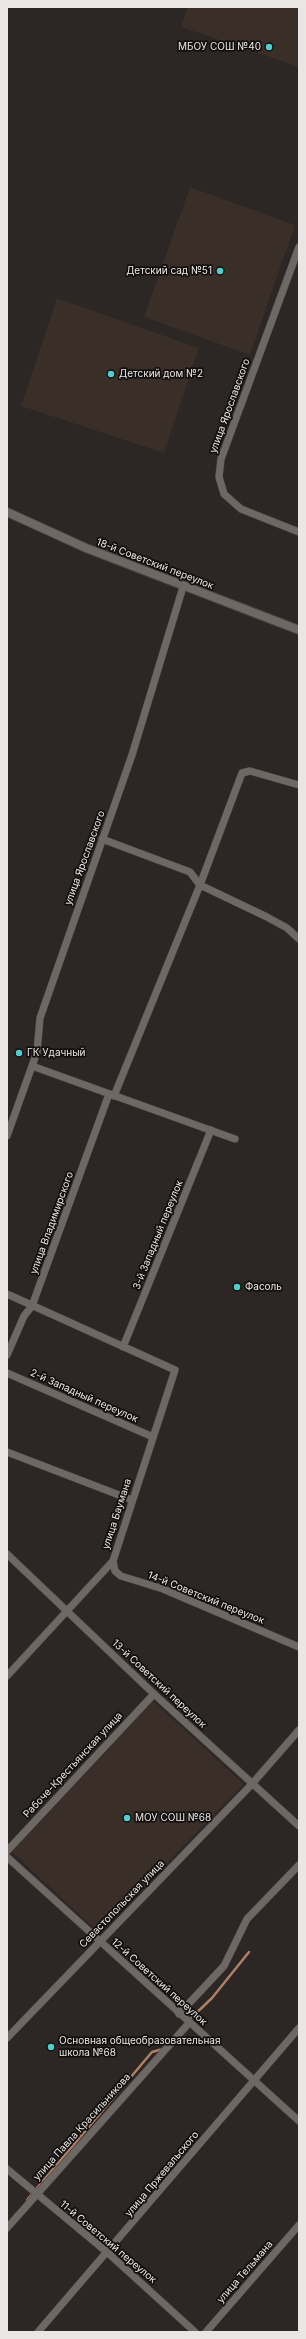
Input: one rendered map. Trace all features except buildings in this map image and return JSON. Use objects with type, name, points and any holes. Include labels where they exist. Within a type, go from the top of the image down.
[{"type":"street","name":"улица Ярославского","points":[[299,247],[221,460],[219,477],[224,494],[241,509],[299,532]]},
{"type":"street","name":"18-й Советский переулок","points":[[7,512],[86,548],[183,587],[299,630]]},
{"type":"street","name":"улица Ярославского","points":[[7,1136],[38,1052],[40,1018],[132,755],[183,587]]},
{"type":"street","name":"улица Владимирского","points":[[7,1355],[24,1316],[32,1306],[112,1095],[200,885],[242,774],[250,771],[299,785]]},
{"type":"street","points":[[102,839],[190,872],[200,885],[267,917],[287,928],[299,939]]},
{"type":"street","points":[[32,1066],[235,1139]]},
{"type":"street","name":"3-й Западный переулок","points":[[123,1347],[211,1130]]},
{"type":"street","points":[[7,1294],[123,1347]]},
{"type":"street","name":"улица Баумана","points":[[7,1676],[113,1561],[175,1370],[123,1347]]},
{"type":"street","name":"2-й Западный переулок","points":[[7,1373],[153,1437]]},
{"type":"street","points":[[7,1452],[132,1500]]},
{"type":"street","name":"13-й Советский переулок","points":[[7,1554],[251,1785],[299,1826]]},
{"type":"street","name":"14-й Советский переулок","points":[[113,1561],[115,1570],[121,1576],[163,1589],[299,1646]]},
{"type":"street","name":"Рабоче-Крестьянская улица","points":[[7,1851],[154,1694]]},
{"type":"street","points":[[251,1785],[299,1730]]},
{"type":"street","name":"Севастопольская улица","points":[[7,2038],[251,1785]]},
{"type":"street","name":"12-й Советский переулок","points":[[7,1856],[99,1942],[255,2080],[299,2121]]},
{"type":"street","points":[[179,2014],[224,1966],[247,1919],[299,1865]]},
{"type":"street","name":"улица Павла Красильникова","points":[[7,2228],[189,2023]]},
{"type":"street","name":"улица Пржевальского","points":[[38,2332],[108,2253],[299,2028]]},
{"type":"street","name":"11-й Советский переулок","points":[[7,2170],[108,2253],[195,2332]]},
{"type":"street","name":"улица Тельмана","points":[[206,2332],[299,2225]]},
{"type":"shaded area","name":"МБОУ СОШ №40","points":[[188,7],[299,7],[299,67],[181,27]]},
{"type":"shaded area","name":"Детский сад №51","points":[[190,187],[295,225],[250,355],[144,317]]},
{"type":"shaded area","name":"Детский дом №2","points":[[57,298],[199,348],[164,453],[21,406]]},
{"type":"shaded area","name":"МОУ СОШ №68","points":[[153,1701],[244,1784],[99,1933],[12,1852]]},
{"type":"waterway","points":[[189,2020],[212,1998],[249,1952]]},
{"type":"waterway","points":[[27,2200],[152,2052],[163,2049]]},
{"type":"place","name":"МБОУ СОШ №40","points":[[269,47]]},
{"type":"place","name":"Детский сад №51","points":[[220,271]]},
{"type":"place","name":"Детский дом №2","points":[[111,374]]},
{"type":"place","name":"ГК Удачный","points":[[19,1053]]},
{"type":"place","name":"Фасоль","points":[[237,1287]]},
{"type":"place","name":"МОУ СОШ №68","points":[[127,1818]]},
{"type":"place","name":"Основная общеобразовательная школа №68","points":[[51,2047]]}]
